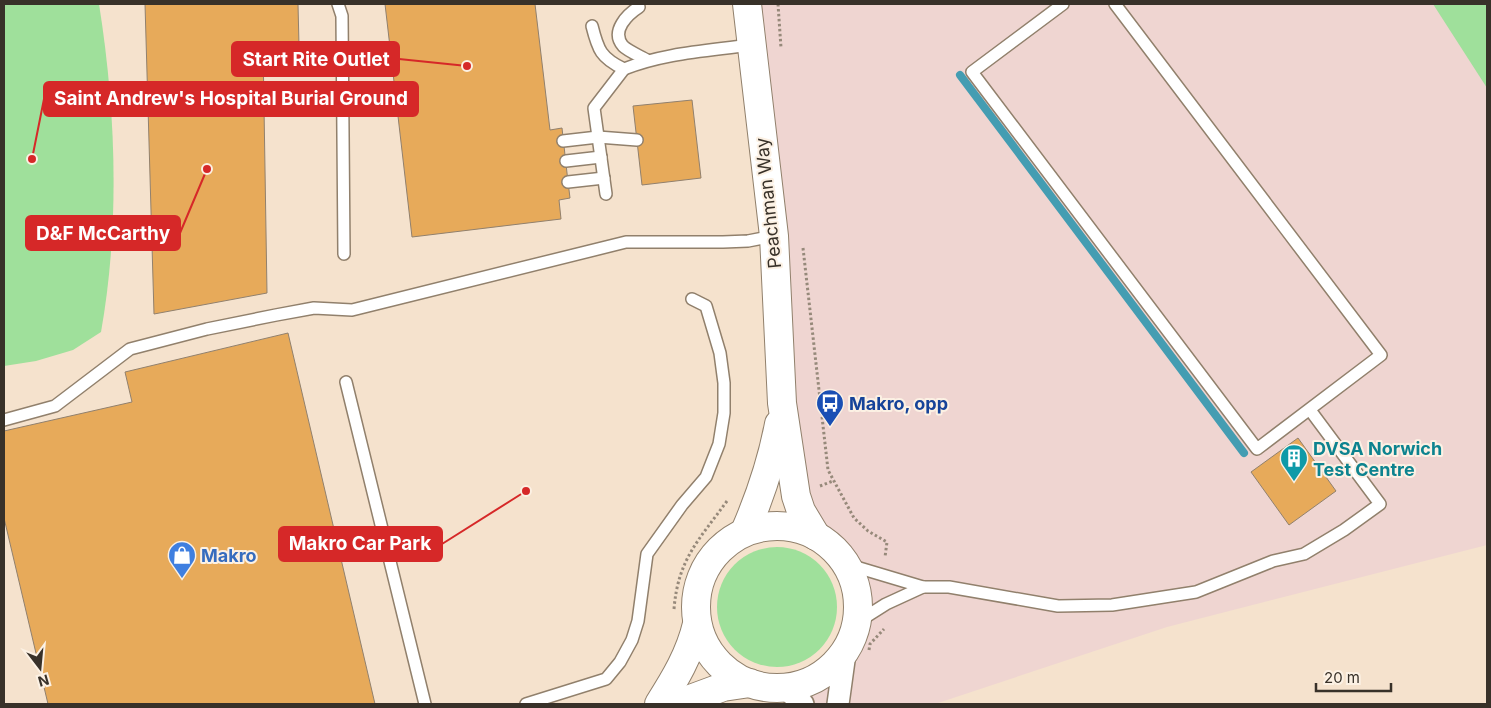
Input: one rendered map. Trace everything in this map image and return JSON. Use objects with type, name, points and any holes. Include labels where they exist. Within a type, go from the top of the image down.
[{"type":"street","name":"Peachman Way","points":[[746,4],[774,236],[782,403],[796,496],[801,511],[816,536],[846,564],[852,576],[858,607],[856,623],[857,653],[819,676],[794,696],[750,684],[724,668],[685,618],[697,594],[705,570],[720,550],[746,529],[763,489],[773,456],[782,403]]},
{"type":"street","name":"Peachman Way","points":[[746,529],[780,526],[797,528],[816,536]]},
{"type":"street","points":[[658,704],[679,674],[694,638],[685,618]]},
{"type":"street","points":[[838,704],[857,653]]},
{"type":"street","points":[[677,704],[723,686],[750,684]]},
{"type":"lane","points":[[338,4],[342,16],[344,254]]},
{"type":"lane","points":[[1063,4],[972,72],[1257,449],[1381,355],[1115,4]]},
{"type":"lane","points":[[639,7],[628,14],[620,24],[619,37],[623,46],[647,60]]},
{"type":"lane","points":[[592,26],[597,46],[607,61],[624,69]]},
{"type":"lane","points":[[606,194],[594,108],[624,69],[647,60],[750,45]]},
{"type":"lane","points":[[563,141],[598,137],[637,140]]},
{"type":"lane","points":[[566,161],[601,158]]},
{"type":"lane","points":[[568,182],[604,178]]},
{"type":"lane","points":[[4,420],[56,406],[130,349],[208,329],[314,308],[352,310],[626,242],[748,241],[774,236]]},
{"type":"lane","points":[[526,704],[606,679],[620,662],[632,640],[638,621],[646,554],[682,505],[706,478],[719,444],[724,413],[724,383],[720,353],[706,306],[692,299]]},
{"type":"lane","points":[[346,382],[425,704]]},
{"type":"lane","points":[[846,564],[923,587],[949,587],[1058,606],[1112,605],[1196,592],[1273,560],[1304,554],[1344,530],[1380,504],[1310,410]]},
{"type":"lane","points":[[856,623],[886,604],[923,587]]},
{"type":"path","points":[[778,4],[782,55]]},
{"type":"path","points":[[803,243],[828,470],[854,518],[868,531],[887,542],[882,574]]},
{"type":"path","points":[[796,496],[833,481]]},
{"type":"path","points":[[685,618],[676,586],[694,543],[729,499]]},
{"type":"path","points":[[857,653],[870,644],[892,620],[886,604]]},
{"type":"shaded area","points":[[747,4],[1487,4],[1487,545],[1167,627],[935,704],[803,704],[786,689],[819,677],[845,653],[856,623],[856,592],[846,564],[816,536],[796,496]]},
{"type":"green space","points":[[4,4],[99,4],[105,44],[112,127],[113,209],[107,292],[101,332],[73,350],[36,361],[4,366]]},
{"type":"green space","points":[[1433,4],[1487,4],[1487,88]]},
{"type":"green space","points":[[777,547],[789,548],[800,552],[810,557],[819,565],[827,574],[832,584],[836,595],[836,619],[832,630],[827,640],[819,649],[810,657],[800,662],[789,666],[777,667],[765,666],[754,662],[744,657],[735,649],[727,640],[722,630],[718,619],[717,607],[718,595],[722,584],[727,574],[735,565],[744,557],[754,552],[765,548]]},
{"type":"building","points":[[145,4],[298,4],[299,46],[263,45],[267,293],[154,314]]},
{"type":"building","points":[[385,4],[535,4],[550,130],[562,128],[570,198],[559,200],[561,219],[412,237]]},
{"type":"building","points":[[692,100],[701,178],[642,185],[633,106]]},
{"type":"building","name":"Makro","points":[[288,333],[375,704],[48,704],[4,518],[4,431],[132,402],[125,372]]},
{"type":"building","name":"DVSA Norwich Test Centre","points":[[1298,438],[1336,491],[1289,525],[1251,472]]},
{"type":"waterway","points":[[960,75],[1244,453]]},
{"type":"place","name":"Start Rite Outlet","points":[[467,66]]},
{"type":"place","name":"Saint Andrew's Hospital Burial Ground","points":[[32,159]]},
{"type":"place","name":"D&F McCarthy","points":[[207,169]]},
{"type":"place","name":"Makro, opp","points":[[830,427]]},
{"type":"place","name":"DVSA Norwich Test Centre","points":[[1294,482]]},
{"type":"place","name":"Makro Car Park","points":[[526,491]]},
{"type":"place","name":"Makro","points":[[182,579]]}]
